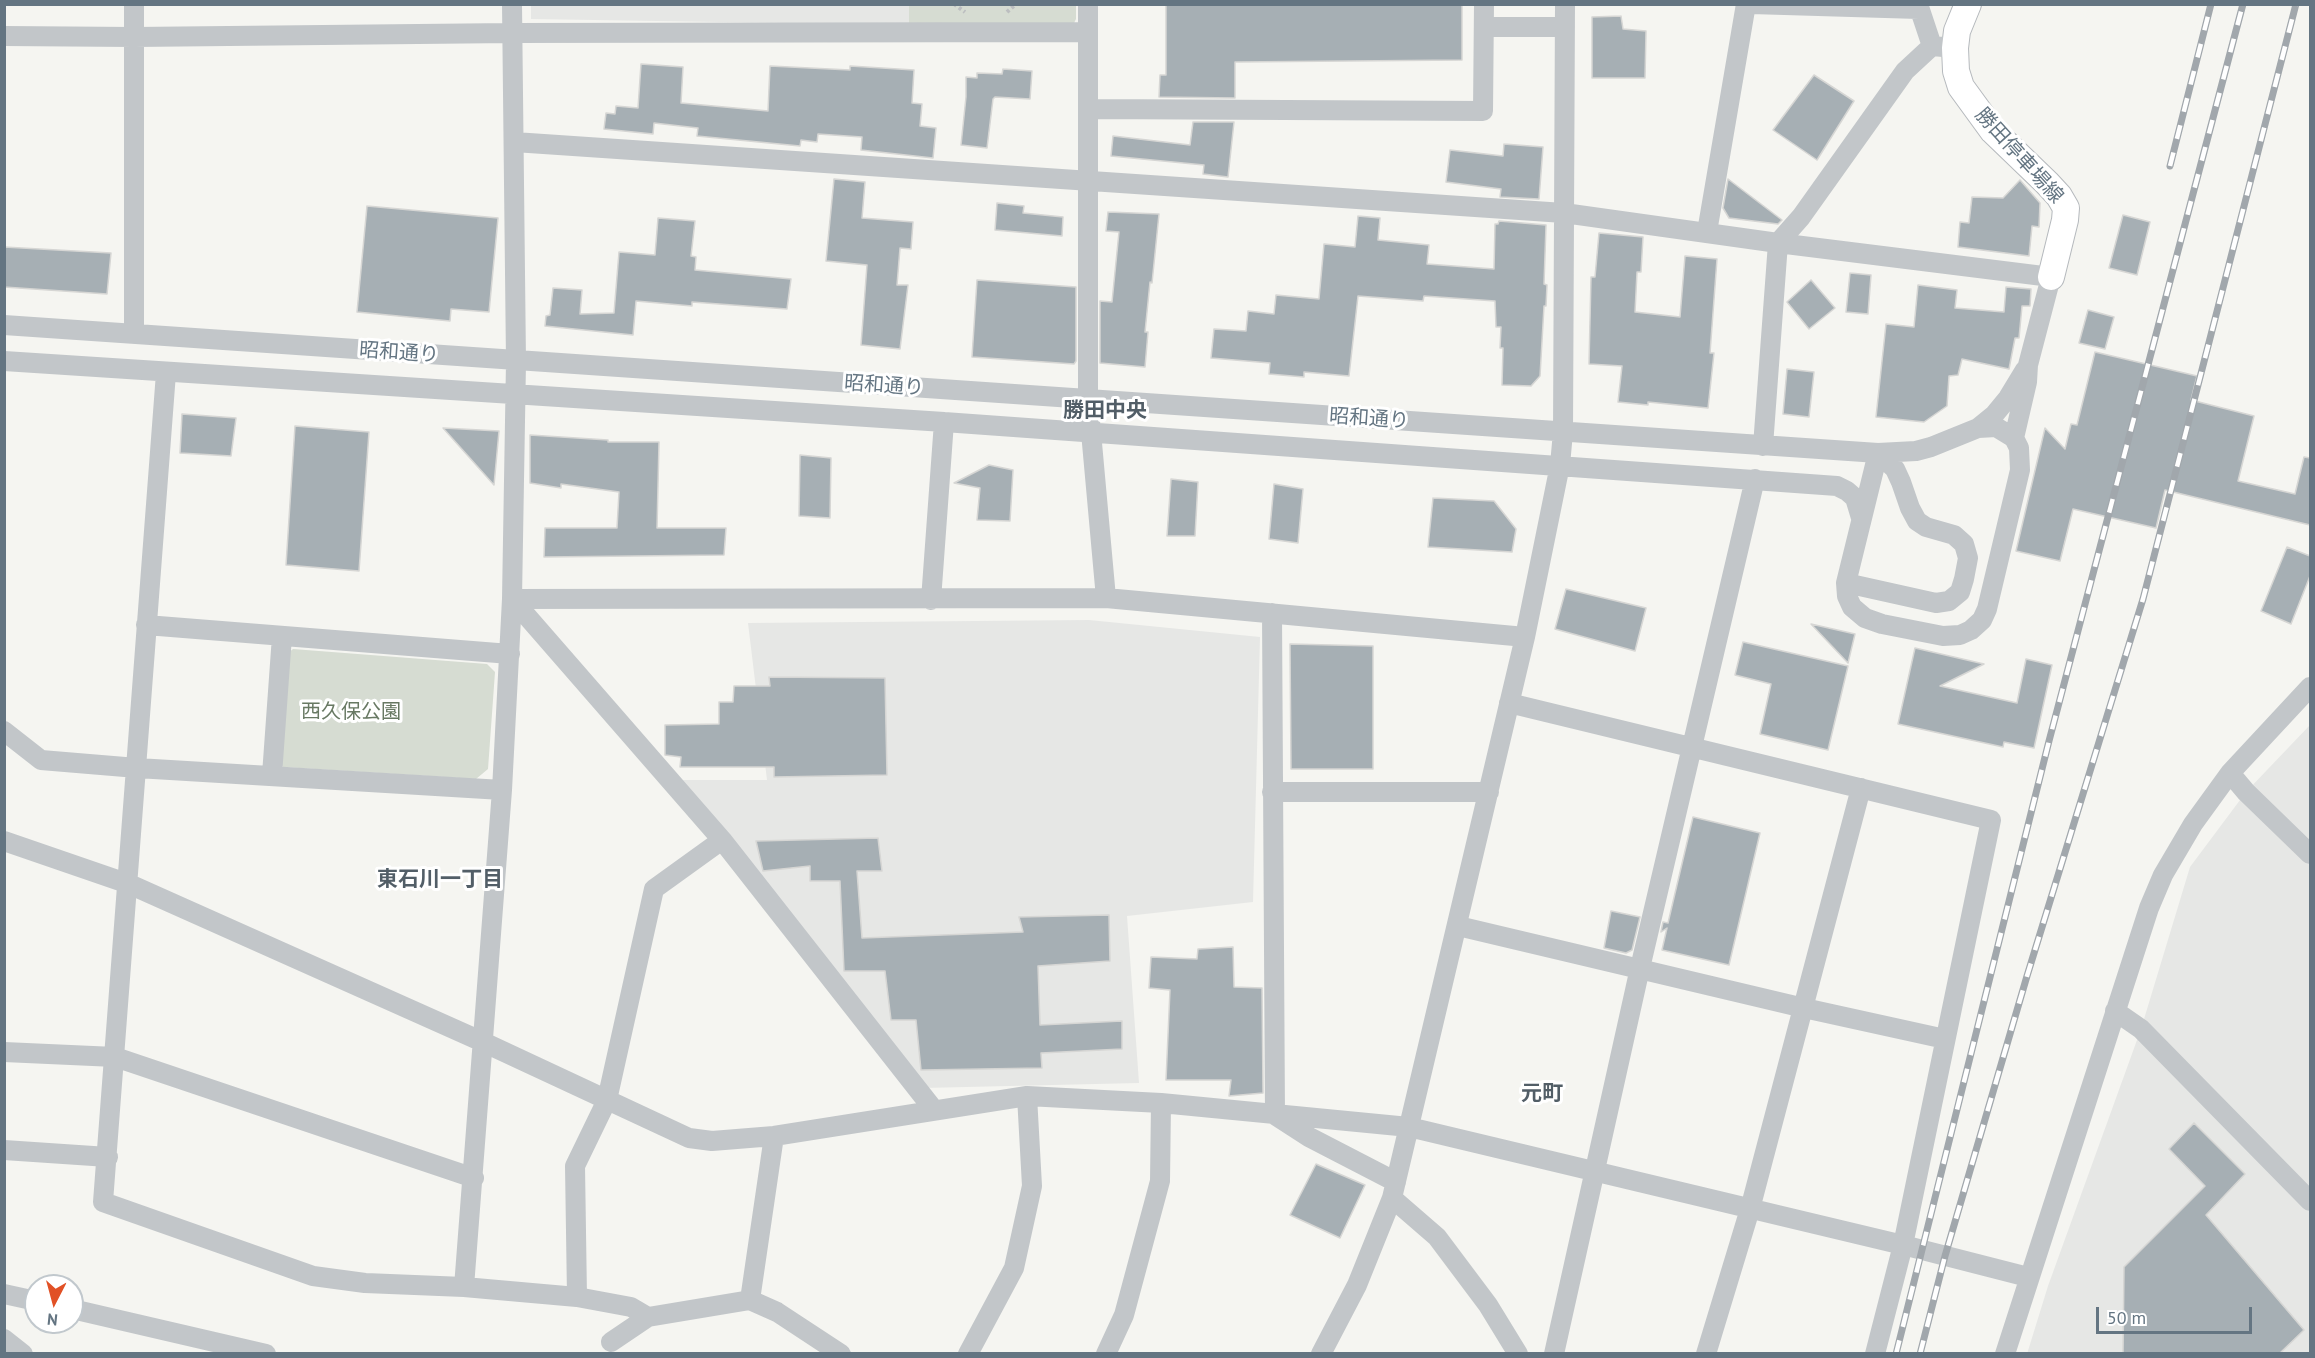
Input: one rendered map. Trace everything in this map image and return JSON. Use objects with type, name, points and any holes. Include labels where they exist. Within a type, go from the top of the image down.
[{"type":"main road","name":"勝田停車場線","points":[[1968,4],[1957,32],[1943,47],[1962,87],[1993,131],[2059,196],[2066,208],[2051,277]]},
{"type":"street","points":[[134,4],[134,334]]},
{"type":"street","points":[[464,1287],[474,1178],[510,654],[516,362],[512,4]]},
{"type":"street","points":[[1088,4],[1088,399],[1106,598]]},
{"type":"street","points":[[1088,109],[1483,111],[1484,4]]},
{"type":"street","points":[[1327,1352],[1357,1285],[1394,1190],[1525,637],[1560,465],[1563,432],[1565,4]]},
{"type":"street","points":[[1707,232],[1746,4]]},
{"type":"street","points":[[1751,4],[1919,7],[1943,47],[1905,71],[1801,217],[1778,243],[1763,446]]},
{"type":"street","points":[[1484,27],[1565,27]]},
{"type":"street","points":[[4,36],[1088,32]]},
{"type":"street","points":[[514,142],[1564,213],[1778,243],[2051,277],[2028,365],[2027,382],[2014,438]]},
{"type":"street","name":"昭和通り","points":[[4,325],[516,362],[1878,453],[1899,453],[1931,447],[1978,428]]},
{"type":"street","name":"昭和通り","points":[[4,361],[944,422],[1755,479],[1837,486],[1855,498],[1861,518]]},
{"type":"street","points":[[1978,428],[1994,415],[2008,398],[2028,365]]},
{"type":"street","points":[[166,373],[129,884],[103,1202],[313,1276],[365,1283],[464,1287],[577,1297],[631,1307],[648,1317]]},
{"type":"street","points":[[931,600],[944,422]]},
{"type":"street","points":[[1846,583],[1936,603],[1949,601],[1960,592],[1964,579],[1968,558],[1964,544],[1954,535],[1926,527],[1917,521],[1895,469],[1878,453],[1846,583],[1847,596],[1852,607],[1865,618],[1882,624],[1943,636],[1960,635],[1971,630],[1982,620],[1988,609],[2020,470],[2019,448],[2014,438],[1996,427],[1978,428]]},
{"type":"street","points":[[1554,1353],[1640,968],[1755,479]]},
{"type":"street","points":[[512,599],[1106,598],[1525,637]]},
{"type":"street","points":[[512,599],[722,840],[934,1110]]},
{"type":"street","points":[[1272,613],[1275,1115]]},
{"type":"street","points":[[146,625],[510,654]]},
{"type":"street","points":[[272,775],[282,636]]},
{"type":"street","points":[[2005,1353],[2149,908],[2163,875],[2193,824],[2230,773],[2310,687]]},
{"type":"street","points":[[1509,703],[1991,820],[1904,1245],[1875,1353]]},
{"type":"street","points":[[4,731],[41,760],[502,790]]},
{"type":"street","points":[[2230,773],[2246,792],[2310,854]]},
{"type":"street","points":[[1706,1353],[1750,1209],[1862,788]]},
{"type":"street","points":[[1272,792],[1488,792]]},
{"type":"street","points":[[577,1297],[575,1166],[607,1100],[654,889],[722,840]]},
{"type":"street","points":[[4,841],[129,884],[483,1042],[689,1138],[712,1140],[774,1136],[1027,1095],[1161,1103],[1409,1127],[1904,1245],[2028,1277]]},
{"type":"street","points":[[1458,926],[1945,1039]]},
{"type":"street","points":[[2115,1011],[2141,1029],[2310,1201]]},
{"type":"street","points":[[4,1052],[115,1057],[474,1178]]},
{"type":"street","points":[[968,1353],[1014,1268],[1032,1186],[1027,1095]]},
{"type":"street","points":[[1106,1353],[1124,1316],[1160,1181],[1161,1103]]},
{"type":"street","points":[[1275,1115],[1394,1190],[1437,1237],[1488,1305],[1518,1353]]},
{"type":"street","points":[[750,1300],[774,1136]]},
{"type":"street","points":[[4,1150],[108,1157]]},
{"type":"street","points":[[4,1294],[24,1298]]},
{"type":"street","points":[[611,1342],[648,1317],[750,1300],[777,1312],[841,1353]]},
{"type":"street","points":[[84,1312],[258,1353]]},
{"type":"street","points":[[5,1339],[23,1353]]},
{"type":"shaded area","points":[[531,4],[909,5],[909,25],[531,19]]},
{"type":"shaded area","points":[[1089,620],[1260,637],[1253,902],[1127,916],[1139,1083],[923,1088],[676,780],[767,780],[748,623]]},
{"type":"shaded area","points":[[2310,725],[2310,1353],[2027,1354],[2048,1286],[2141,1029],[2190,867],[2246,792]]},
{"type":"green space","points":[[909,5],[1076,5],[1076,19],[1071,29],[909,25]]},
{"type":"green space","name":"西久保公園","points":[[293,649],[487,664],[495,672],[488,769],[476,779],[283,767],[278,759],[286,655]]},
{"type":"building","points":[[1166,4],[1462,4],[1462,60],[1235,62],[1235,98],[1159,97],[1160,75],[1166,75]]},
{"type":"building","points":[[1621,16],[1623,29],[1646,31],[1645,78],[1592,78],[1592,17]]},
{"type":"building","points":[[641,64],[683,67],[681,103],[768,111],[770,66],[850,70],[850,66],[914,70],[912,103],[922,104],[920,126],[936,128],[933,158],[861,150],[862,137],[818,134],[817,142],[801,140],[800,146],[697,136],[698,128],[654,123],[653,134],[604,129],[606,113],[615,114],[616,106],[638,108]]},
{"type":"building","points":[[1003,69],[1032,71],[1030,99],[995,97],[987,148],[961,145],[966,77],[977,78],[977,73],[1002,74]]},
{"type":"building","points":[[1814,75],[1854,101],[1817,160],[1773,130]]},
{"type":"building","points":[[1193,122],[1234,122],[1228,177],[1203,174],[1204,165],[1111,156],[1113,136],[1190,145]]},
{"type":"building","points":[[1504,144],[1543,147],[1539,199],[1500,197],[1501,189],[1446,182],[1450,150],[1503,156]]},
{"type":"building","points":[[834,179],[865,182],[862,218],[913,222],[911,249],[900,248],[897,285],[908,285],[900,349],[861,345],[867,265],[826,261]]},
{"type":"building","points":[[1728,179],[1782,220],[1778,224],[1729,218],[1723,208]]},
{"type":"building","points":[[2020,180],[2040,203],[2039,227],[2032,226],[2029,256],[1958,247],[1960,222],[1969,223],[1972,197],[2003,198]]},
{"type":"building","points":[[997,203],[1024,206],[1023,213],[1063,217],[1062,236],[995,230]]},
{"type":"building","points":[[367,206],[498,218],[489,312],[451,309],[450,321],[357,312]]},
{"type":"building","points":[[1108,212],[1159,214],[1145,332],[1148,332],[1145,367],[1100,363],[1100,301],[1112,302],[1119,232],[1106,231]]},
{"type":"building","points":[[2123,215],[2150,222],[2137,275],[2109,268]]},
{"type":"building","points":[[1358,216],[1380,218],[1378,240],[1429,245],[1427,264],[1494,269],[1495,224],[1499,221],[1546,225],[1544,284],[1547,285],[1540,376],[1531,386],[1502,385],[1503,348],[1500,348],[1501,327],[1496,327],[1495,301],[1424,296],[1423,301],[1358,296],[1349,376],[1304,372],[1304,377],[1269,374],[1270,363],[1211,358],[1214,329],[1246,331],[1248,311],[1274,314],[1276,295],[1319,299],[1324,244],[1355,247]]},
{"type":"building","points":[[658,218],[695,221],[691,256],[696,257],[695,270],[791,279],[787,309],[692,302],[692,306],[636,301],[633,335],[545,326],[546,316],[550,315],[553,288],[582,290],[580,314],[614,313],[619,252],[655,255]]},
{"type":"building","points":[[1599,233],[1643,237],[1641,272],[1637,272],[1635,312],[1680,317],[1685,256],[1717,259],[1710,353],[1714,353],[1708,408],[1648,402],[1648,405],[1618,402],[1622,366],[1589,364],[1591,277],[1595,277]]},
{"type":"building","points":[[4,247],[111,253],[107,294],[4,287]]},
{"type":"building","points":[[1850,273],[1871,275],[1868,314],[1846,312]]},
{"type":"building","points":[[977,280],[1076,287],[1076,361],[1074,364],[972,357]]},
{"type":"building","points":[[1811,280],[1835,308],[1809,329],[1787,302]]},
{"type":"building","points":[[1918,285],[1957,290],[1955,308],[2004,312],[2006,287],[2031,289],[2030,306],[2022,306],[2019,338],[2015,338],[2009,369],[1962,359],[1958,375],[1949,376],[1947,406],[1924,422],[1876,417],[1886,324],[1914,327]]},
{"type":"building","points":[[2088,310],[2114,317],[2105,349],[2079,343]]},
{"type":"building","points":[[2095,352],[2197,376],[2191,400],[2254,416],[2238,481],[2295,494],[2304,457],[2310,458],[2310,525],[2165,490],[2156,528],[2073,509],[2060,561],[2016,551],[2045,428],[2065,449],[2071,424],[2077,425]]},
{"type":"building","points":[[1787,369],[1814,372],[1809,417],[1783,414]]},
{"type":"building","points":[[182,414],[236,418],[231,456],[180,453]]},
{"type":"building","points":[[295,426],[369,432],[359,571],[286,565]]},
{"type":"building","points":[[443,428],[499,431],[494,485]]},
{"type":"building","points":[[530,435],[608,440],[608,442],[659,442],[657,528],[726,528],[724,555],[544,557],[545,528],[617,528],[619,492],[561,484],[561,488],[530,483]]},
{"type":"building","points":[[800,455],[831,458],[830,518],[799,516]]},
{"type":"building","points":[[989,465],[1013,470],[1010,521],[977,520],[980,488],[954,483]]},
{"type":"building","points":[[1171,479],[1198,482],[1195,536],[1167,536]]},
{"type":"building","points":[[1274,484],[1303,489],[1298,543],[1269,539]]},
{"type":"building","points":[[1433,498],[1494,501],[1516,529],[1512,552],[1428,547]]},
{"type":"building","points":[[2287,547],[2310,556],[2310,576],[2291,624],[2261,611]]},
{"type":"building","points":[[1566,589],[1646,608],[1635,651],[1555,629]]},
{"type":"building","points":[[1811,624],[1855,634],[1848,663]]},
{"type":"building","points":[[1743,642],[1848,666],[1828,750],[1760,734],[1771,684],[1735,675]]},
{"type":"building","points":[[1290,644],[1373,646],[1373,769],[1291,769]]},
{"type":"building","points":[[1915,648],[1984,664],[1940,686],[2017,703],[2026,659],[2052,665],[2034,748],[2004,742],[2003,747],[1898,724]]},
{"type":"building","points":[[769,677],[885,678],[887,775],[774,777],[774,767],[680,767],[681,757],[665,755],[665,725],[719,724],[719,702],[733,702],[734,686],[770,686]]},
{"type":"building","points":[[1693,817],[1760,833],[1729,965],[1662,950],[1667,928],[1661,932],[1663,922],[1668,923]]},
{"type":"building","points":[[878,838],[882,871],[857,871],[862,938],[1023,932],[1019,917],[1109,915],[1110,961],[1038,966],[1040,1025],[1122,1021],[1122,1049],[1041,1053],[1042,1068],[921,1070],[916,1020],[891,1020],[885,971],[844,971],[840,881],[810,881],[810,866],[763,871],[756,841]]},
{"type":"building","points":[[1611,911],[1640,917],[1632,950],[1626,953],[1604,948]]},
{"type":"building","points":[[1233,947],[1234,987],[1262,988],[1263,1093],[1229,1096],[1231,1080],[1166,1080],[1170,990],[1149,988],[1151,957],[1197,959],[1198,949]]},
{"type":"building","points":[[2194,1123],[2245,1174],[2206,1215],[2304,1330],[2280,1353],[2123,1353],[2124,1267],[2205,1186],[2169,1149]]},
{"type":"building","points":[[1316,1164],[1365,1185],[1340,1238],[1290,1215]]},
{"type":"railway","points":[[2170,166],[2211,4]]},
{"type":"railway","points":[[1896,1354],[2049,741],[2243,4]]},
{"type":"railway","points":[[1920,1354],[1945,1256],[2027,976],[2143,599],[2296,4]]},
{"type":"district","name":"勝田中央","points":[[1105,411]]},
{"type":"district","name":"東石川一丁目","points":[[440,880]]},
{"type":"district","name":"元町","points":[[1542,1094]]}]
